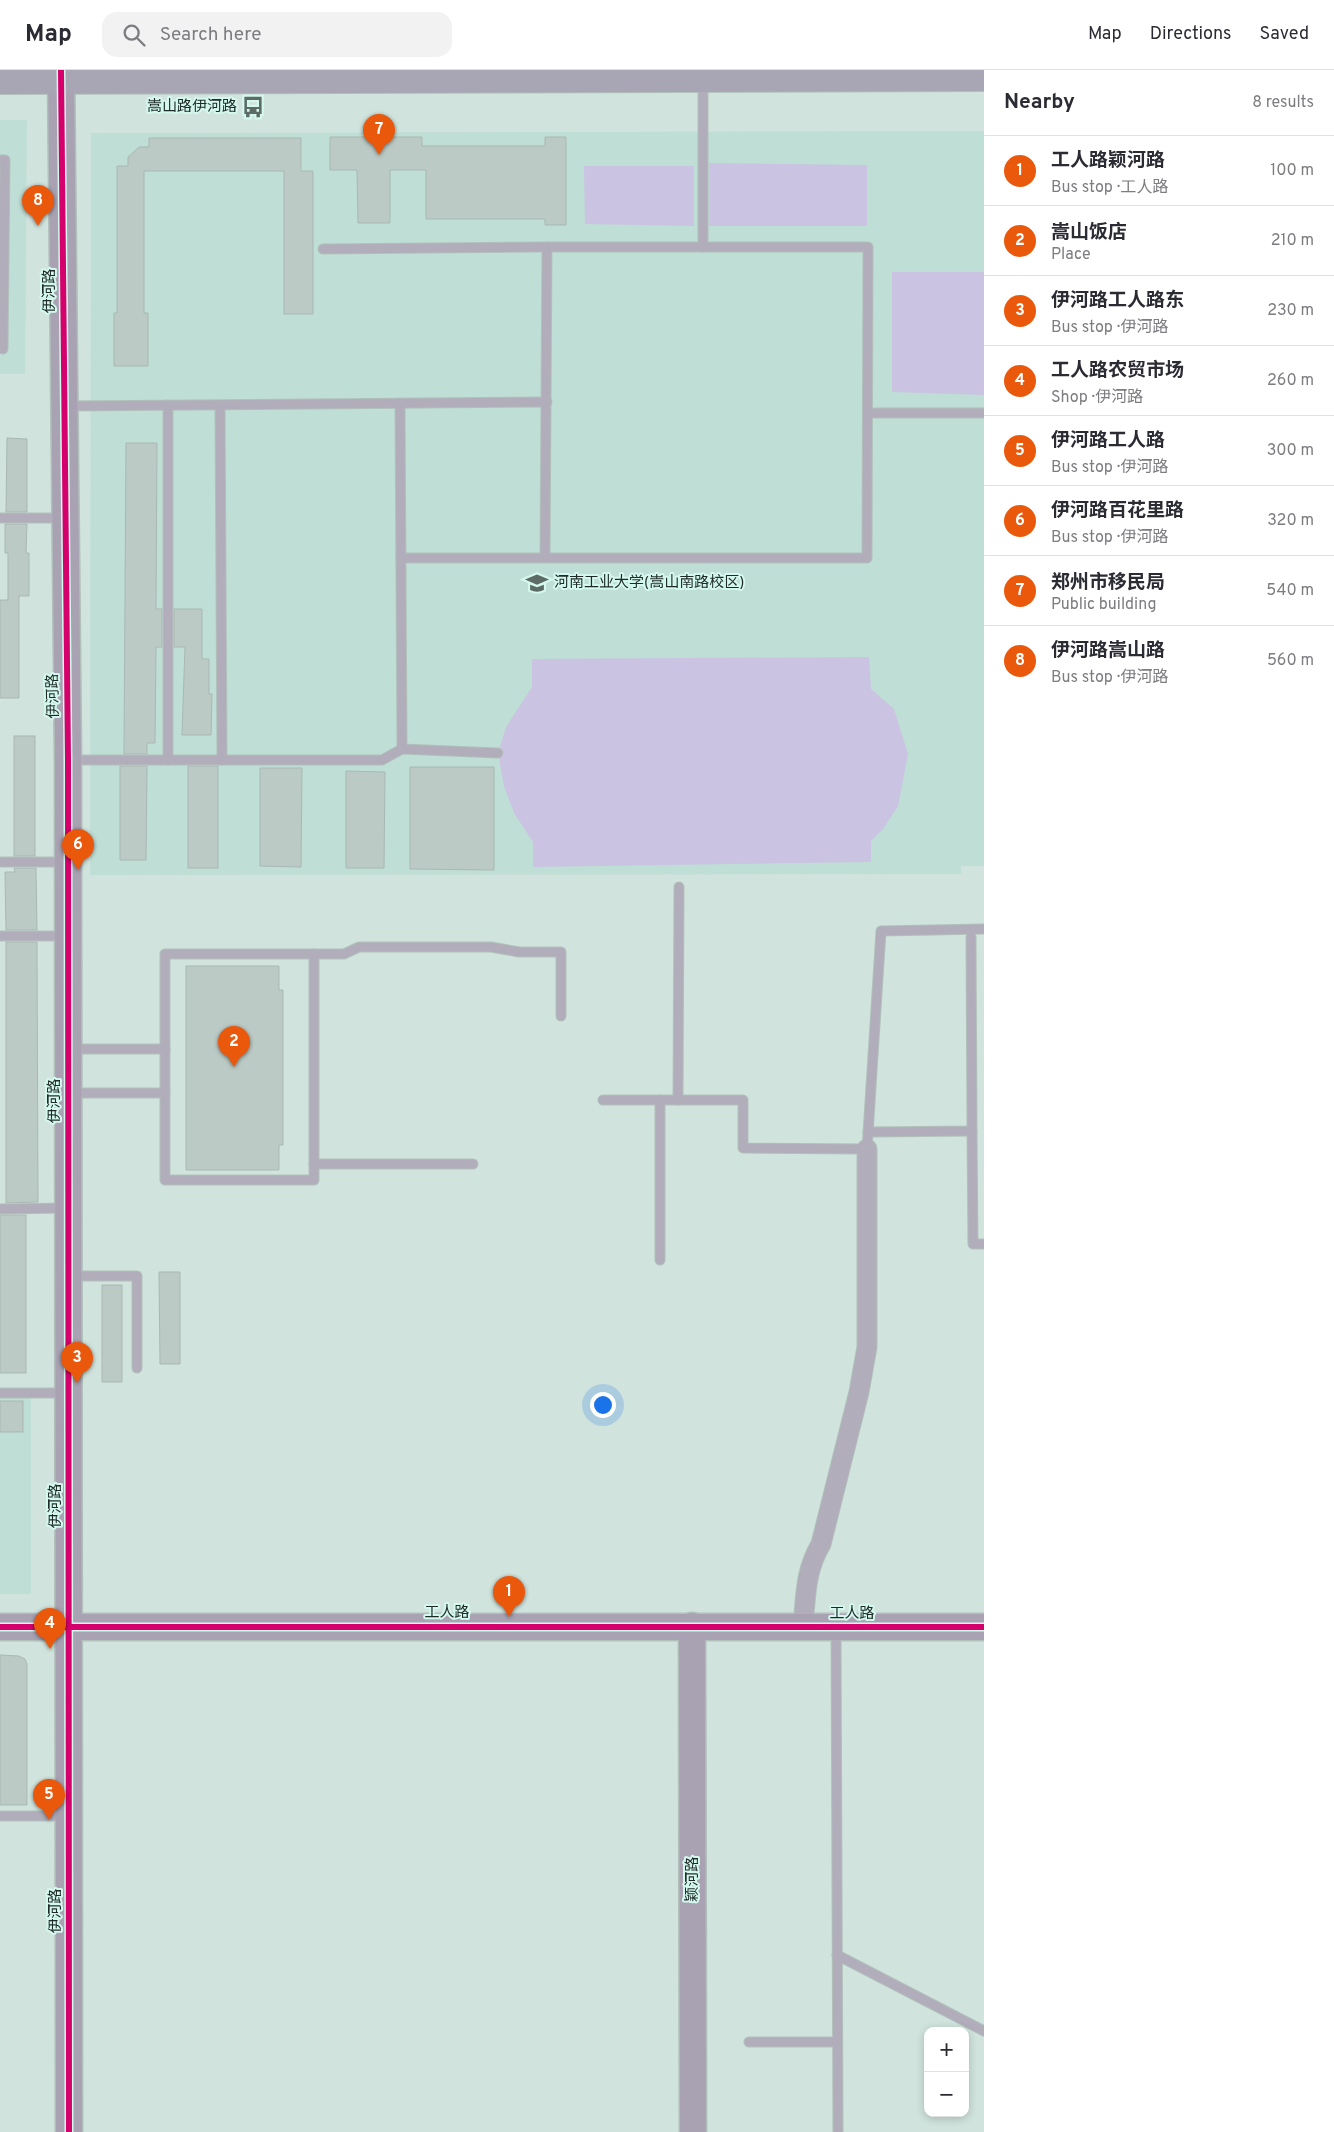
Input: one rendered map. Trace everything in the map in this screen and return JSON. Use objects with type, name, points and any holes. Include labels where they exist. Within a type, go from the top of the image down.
[{"type":"main road","points":[[0,80],[61,75],[704,78],[984,77]]},
{"type":"street","name":"伊河路","points":[[61,75],[68,760],[68,2132]]},
{"type":"street","points":[[803,1626],[807,1575],[813,1557],[821,1544],[859,1392],[867,1348],[868,1140]]},
{"type":"street","name":"颖河路","points":[[692,1626],[693,2132]]},
{"type":"street","name":"工人路","points":[[0,1627],[984,1627]]},
{"type":"lane","points":[[703,247],[704,78]]},
{"type":"lane","points":[[0,160],[5,160],[3,348],[0,348]]},
{"type":"lane","points":[[546,558],[547,247]]},
{"type":"lane","points":[[323,249],[868,247],[868,558],[401,558]]},
{"type":"lane","points":[[64,406],[547,402]]},
{"type":"lane","points":[[400,403],[402,749]]},
{"type":"lane","points":[[168,405],[168,760]]},
{"type":"lane","points":[[220,405],[222,760]]},
{"type":"lane","points":[[868,413],[984,412]]},
{"type":"lane","points":[[0,518],[65,518]]},
{"type":"lane","points":[[68,760],[382,760],[402,749],[498,753]]},
{"type":"lane","points":[[0,862],[68,862]]},
{"type":"lane","points":[[678,1100],[679,887]]},
{"type":"lane","points":[[868,1140],[881,931],[984,929]]},
{"type":"lane","points":[[0,936],[68,936]]},
{"type":"lane","points":[[971,937],[974,1244],[984,1244]]},
{"type":"lane","points":[[314,954],[314,1180],[165,1180],[165,954],[314,954],[344,954],[359,947],[491,947],[519,952],[562,952],[562,1016]]},
{"type":"lane","points":[[68,1048],[165,1048]]},
{"type":"lane","points":[[68,1093],[165,1093]]},
{"type":"lane","points":[[603,1100],[743,1100],[743,1148],[972,1131]]},
{"type":"lane","points":[[660,1100],[660,1260]]},
{"type":"lane","points":[[314,1164],[473,1164]]},
{"type":"lane","points":[[0,1209],[68,1208]]},
{"type":"lane","points":[[68,1276],[137,1276],[137,1368]]},
{"type":"lane","points":[[0,1393],[68,1393]]},
{"type":"lane","points":[[836,1626],[838,2132]]},
{"type":"lane","points":[[0,1816],[68,1816]]},
{"type":"lane","points":[[837,1955],[984,2031]]},
{"type":"lane","points":[[749,2042],[837,2042]]},
{"type":"shaded area","points":[[0,120],[27,120],[25,374],[0,374]]},
{"type":"shaded area","name":"河南工业大学(嵩山南路校区)","points":[[984,131],[984,866],[961,866],[961,874],[90,875],[91,133]]},
{"type":"shaded area","points":[[709,163],[867,165],[867,226],[709,226]]},
{"type":"shaded area","points":[[584,166],[694,166],[694,226],[585,224]]},
{"type":"shaded area","points":[[892,272],[984,272],[984,395],[892,392]]},
{"type":"shaded area","points":[[869,657],[871,689],[894,709],[908,754],[898,806],[883,829],[871,841],[871,862],[533,867],[533,842],[514,813],[504,786],[498,753],[506,727],[532,687],[532,659]]},
{"type":"shaded area","points":[[0,1398],[31,1398],[31,1594],[0,1594]]},
{"type":"building","points":[[330,137],[422,137],[422,146],[545,146],[545,137],[566,137],[566,225],[545,225],[545,219],[426,219],[426,170],[390,170],[390,223],[358,223],[357,170],[330,170]]},
{"type":"building","points":[[149,138],[301,138],[301,171],[313,171],[313,314],[284,314],[284,171],[144,171],[144,313],[148,313],[148,366],[114,366],[114,313],[117,313],[117,166],[128,166],[128,157],[139,147],[149,147]]},
{"type":"building","points":[[7,438],[27,439],[27,512],[6,512]]},
{"type":"building","points":[[126,443],[157,443],[156,609],[162,609],[162,647],[156,647],[155,743],[147,743],[147,754],[124,754]]},
{"type":"building","points":[[5,524],[27,524],[26,553],[29,553],[29,596],[19,596],[19,698],[0,698],[0,600],[8,600],[8,553],[5,553]]},
{"type":"building","points":[[174,609],[202,609],[202,659],[209,659],[209,694],[212,694],[211,735],[182,735],[185,647],[174,647]]},
{"type":"building","points":[[14,736],[35,736],[35,856],[14,856]]},
{"type":"building","points":[[120,766],[147,766],[146,860],[120,860]]},
{"type":"building","points":[[188,766],[218,766],[218,868],[188,868]]},
{"type":"building","points":[[410,767],[494,767],[494,870],[410,869]]},
{"type":"building","points":[[260,768],[302,768],[301,867],[260,866]]},
{"type":"building","points":[[346,771],[385,772],[384,868],[346,868]]},
{"type":"building","points":[[14,868],[36,868],[37,930],[6,930],[5,872],[15,872]]},
{"type":"building","points":[[6,942],[37,942],[38,1202],[6,1203]]},
{"type":"building","points":[[186,966],[279,966],[279,990],[283,990],[283,1145],[279,1145],[279,1170],[186,1170]]},
{"type":"building","points":[[0,1215],[26,1215],[26,1373],[0,1373]]},
{"type":"building","points":[[159,1272],[180,1272],[180,1364],[160,1364]]},
{"type":"building","points":[[102,1285],[122,1285],[122,1382],[102,1382]]},
{"type":"building","points":[[0,1401],[23,1401],[23,1432],[0,1432]]},
{"type":"building","points":[[0,1655],[19,1656],[25,1659],[27,1664],[27,1805],[0,1805]]},
{"type":"cycle path","points":[[61,70],[68,760],[69,2132]]},
{"type":"cycle path","points":[[0,1627],[984,1627]]},
{"type":"place","name":"嵩山路伊河路","points":[[253,107]]},
{"type":"place","name":"郑州市移民局","points":[[379,155]]},
{"type":"place","name":"伊河路嵩山路","points":[[38,226]]},
{"type":"place","name":"河南工业大学(嵩山南路校区)","points":[[537,583]]},
{"type":"place","name":"伊河路百花里路","points":[[78,870]]},
{"type":"place","name":"嵩山饭店","points":[[234,1067]]},
{"type":"place","name":"伊河路工人路东","points":[[77,1383]]},
{"type":"place","name":"工人路颖河路","points":[[509,1617]]},
{"type":"place","name":"工人路农贸市场","points":[[50,1649]]},
{"type":"place","name":"伊河路工人路","points":[[49,1820]]}]
